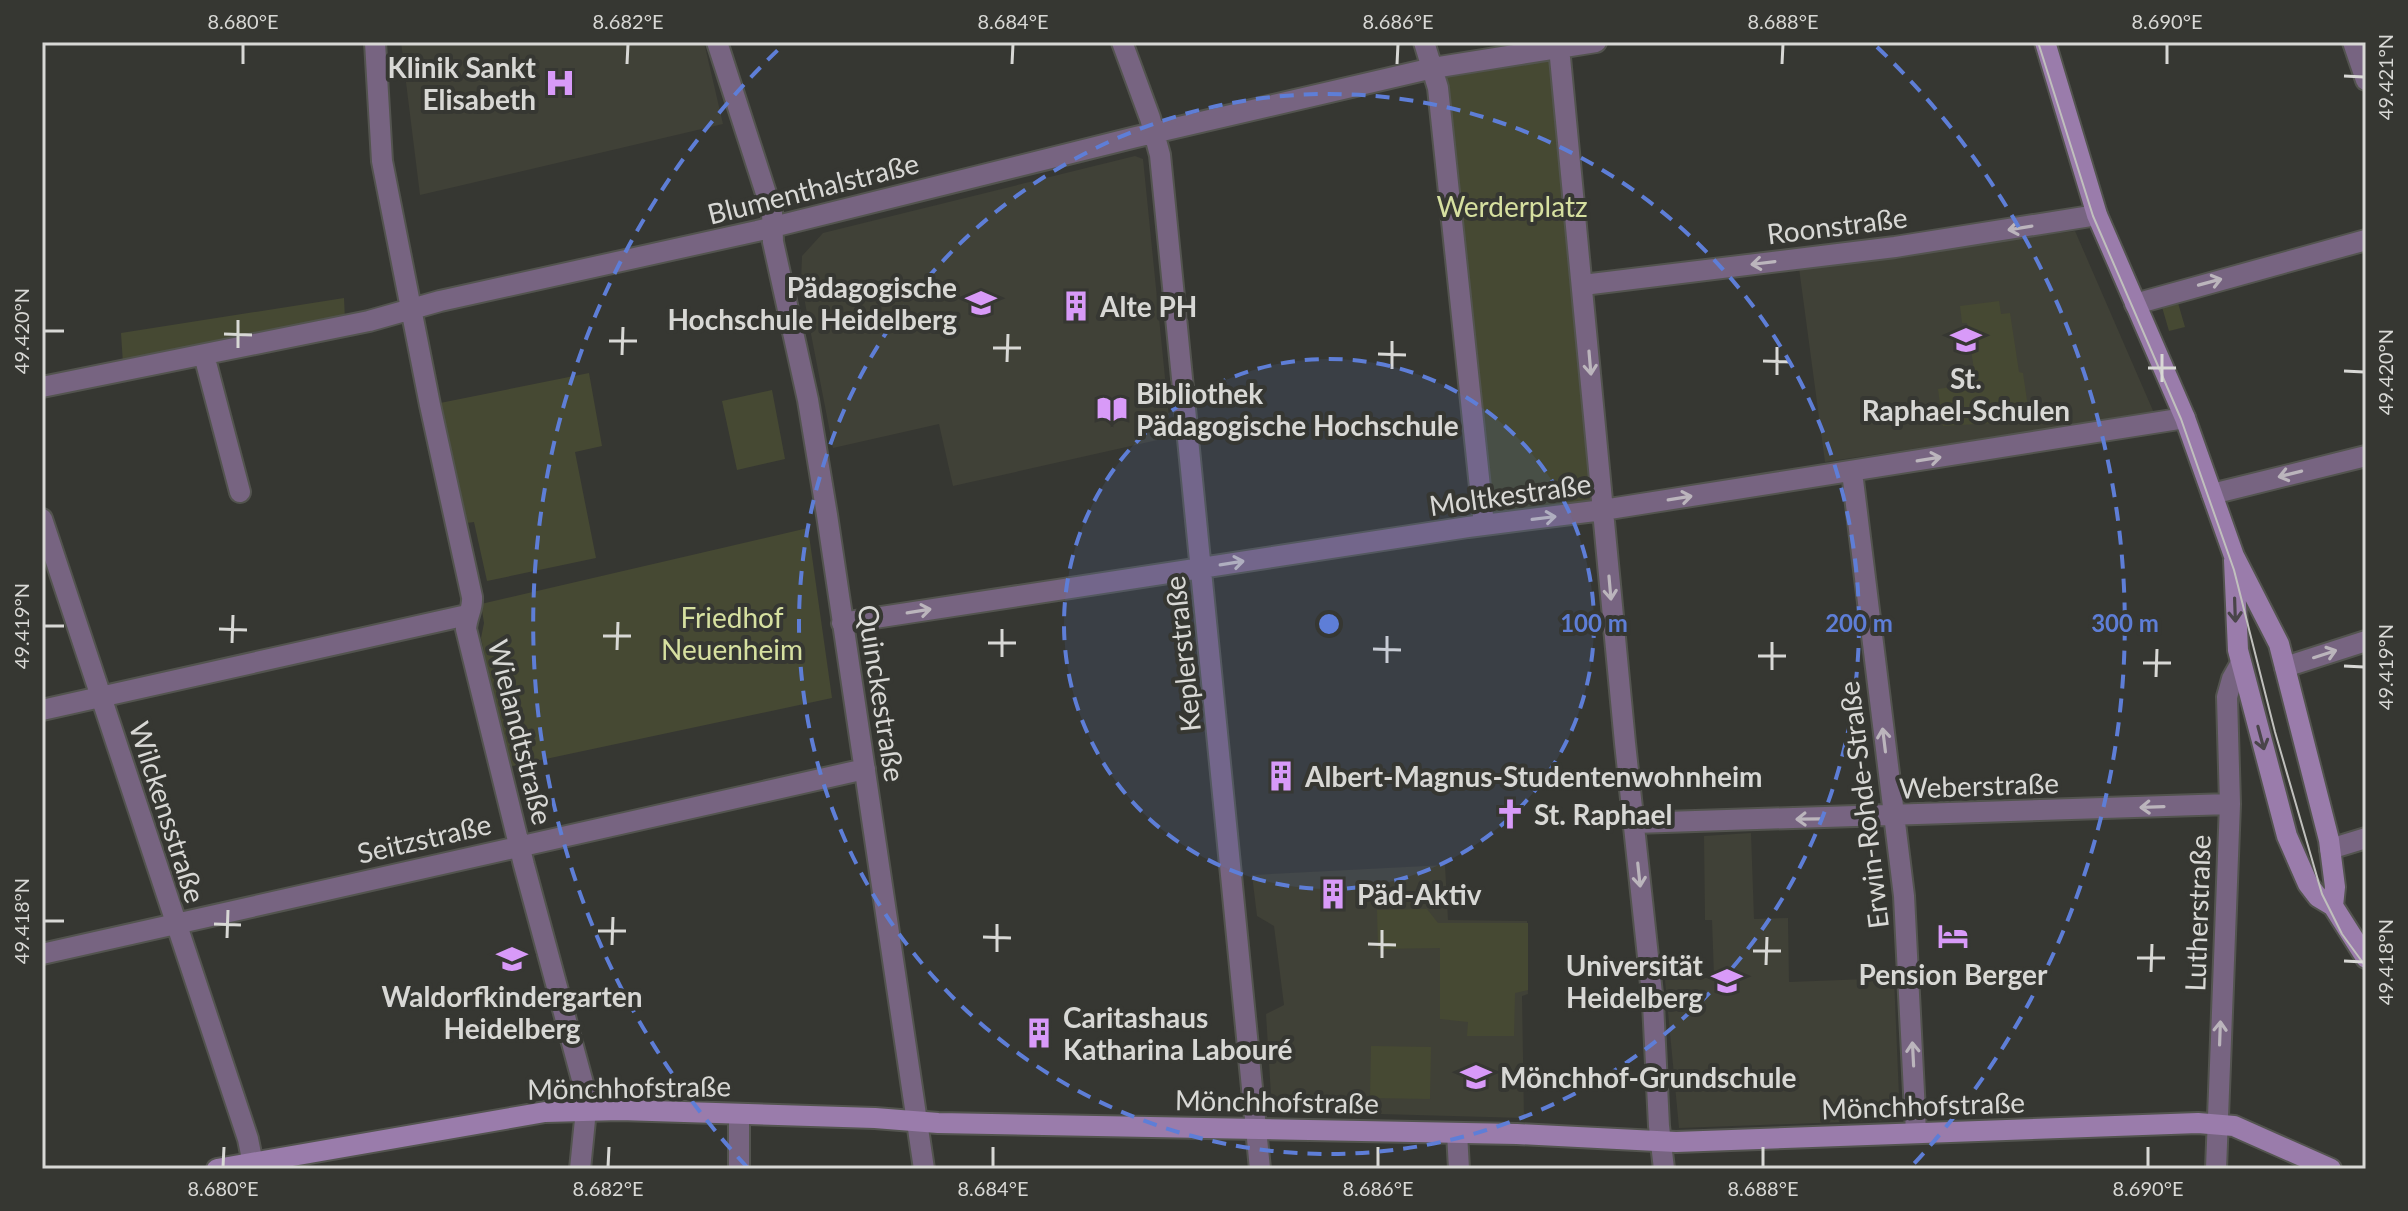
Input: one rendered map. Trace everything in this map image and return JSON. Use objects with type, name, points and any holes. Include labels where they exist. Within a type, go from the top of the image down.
[{"type":"street","name":"Wielandtstraße","points":[[375,42],[382,161],[472,597],[466,629],[569,1039],[584,1087],[586,1110],[580,1169]]},
{"type":"street","name":"Quinckestraße","points":[[717,42],[772,212],[773,242],[808,400],[924,1169]]},
{"type":"street","name":"Keplerstraße","points":[[1122,42],[1160,155],[1260,1169]]},
{"type":"street","points":[[1424,42],[1438,88],[1484,525]]},
{"type":"street","name":"Blumenthalstraße","points":[[42,387],[369,321],[1433,68],[1596,42]]},
{"type":"street","points":[[2045,42],[2097,215],[2185,418],[2234,556],[2277,637],[2330,849],[2335,887],[2333,906]]},
{"type":"street","points":[[2353,42],[2366,80]]},
{"type":"street","points":[[1559,47],[1653,1003],[1664,1169]]},
{"type":"street","name":"Roonstraße","points":[[1583,285],[1895,247],[2097,215]]},
{"type":"street","points":[[2135,304],[2366,240]]},
{"type":"street","points":[[204,355],[240,492]]},
{"type":"street","name":"Moltkestraße","points":[[842,623],[1202,576],[1484,525],[1852,472],[2185,418]]},
{"type":"street","points":[[2212,494],[2366,456]]},
{"type":"street","name":"Erwin-Rohde-Straße","points":[[1852,472],[1907,928],[1916,1132]]},
{"type":"street","name":"Wilckensstraße","points":[[42,519],[248,1139],[254,1166]]},
{"type":"street","points":[[2234,556],[2236,638],[2287,836],[2308,884],[2318,897],[2333,906],[2366,958]]},
{"type":"street","points":[[42,710],[467,615]]},
{"type":"street","points":[[2285,667],[2366,641]]},
{"type":"street","name":"Lutherstraße","points":[[2216,1169],[2230,804],[2227,697],[2241,663]]},
{"type":"street","name":"Seitzstraße","points":[[42,954],[865,769]]},
{"type":"street","name":"Weberstraße","points":[[1634,823],[2230,804]]},
{"type":"street","points":[[2330,849],[2366,838]]},
{"type":"street","name":"Mönchhofstraße","points":[[217,1169],[254,1166],[516,1116],[586,1110],[1256,1138],[1457,1133],[1661,1141],[2217,1124],[2234,1126],[2331,1169]]},
{"type":"street","points":[[739,1114],[739,1169]]},
{"type":"street","points":[[1457,1133],[1459,1169]]},
{"type":"shaded area","name":"Klinik Sankt Elisabeth","points":[[401,42],[704,42],[723,124],[420,195]]},
{"type":"shaded area","name":"Pädagogische Hochschule Heidelberg","points":[[1135,156],[1143,159],[1171,437],[953,486],[939,424],[833,448],[801,282],[802,256],[823,233]]},
{"type":"shaded area","name":"St. Raphael-Schulen","points":[[2075,231],[2154,413],[1825,462],[1799,268]]},
{"type":"shaded area","name":"Universität Heidelberg","points":[[1751,833],[1754,919],[1788,918],[1789,982],[1894,978],[1900,1120],[1679,1128],[1665,980],[1714,977],[1712,920],[1705,920],[1704,836]]},
{"type":"shaded area","points":[[1445,865],[1448,920],[1527,921],[1528,994],[1522,996],[1524,1118],[1272,1111],[1266,1014],[1284,1005],[1274,926],[1257,916],[1252,875]]},
{"type":"green space","name":"Werderplatz","points":[[1550,54],[1593,505],[1491,518],[1442,71]]},
{"type":"green space","points":[[344,298],[345,320],[123,364],[121,333]]},
{"type":"green space","points":[[1999,301],[2001,314],[2010,313],[2030,421],[1943,426],[1938,389],[1976,383],[1967,323],[1962,323],[1960,306]]},
{"type":"green space","points":[[2178,303],[2185,327],[2169,331],[2162,307]]},
{"type":"green space","points":[[589,373],[602,446],[575,452],[596,558],[487,581],[474,522],[467,523],[440,403]]},
{"type":"green space","points":[[772,390],[785,459],[737,470],[722,401]]},
{"type":"green space","name":"Friedhof Neuenheim","points":[[808,528],[832,698],[508,767],[481,638],[484,623],[481,604]]},
{"type":"green space","points":[[1427,909],[1438,923],[1528,923],[1528,990],[1515,993],[1514,1036],[1467,1036],[1468,1022],[1440,1019],[1440,948],[1378,949],[1377,910]]},
{"type":"green space","points":[[1371,1046],[1431,1047],[1430,1099],[1370,1098]]},
{"type":"tram line","points":[[2038,42],[2093,216],[2181,419],[2234,570],[2275,732],[2322,894],[2342,934],[2366,967]]},
{"type":"place","name":"Klinik Sankt Elisabeth","points":[[560,83]]},
{"type":"place","name":"Pädagogische Hochschule Heidelberg","points":[[981,303]]},
{"type":"place","name":"Alte PH","points":[[1076,306]]},
{"type":"place","name":"St. Raphael-Schulen","points":[[1966,340]]},
{"type":"place","name":"Bibliothek Pädagogische Hochschule","points":[[1112,409]]},
{"type":"place","name":"Albert-Magnus-Studentenwohnheim","points":[[1281,776]]},
{"type":"place","name":"St. Raphael","points":[[1510,814]]},
{"type":"place","name":"Päd-Aktiv","points":[[1333,894]]},
{"type":"place","name":"Pension Berger","points":[[1953,936]]},
{"type":"place","name":"Waldorfkindergarten Heidelberg","points":[[512,959]]},
{"type":"place","name":"Universität Heidelberg","points":[[1727,981]]},
{"type":"place","name":"Caritashaus Katharina Labouré","points":[[1039,1033]]},
{"type":"place","name":"Mönchhof-Grundschule","points":[[1476,1077]]}]
